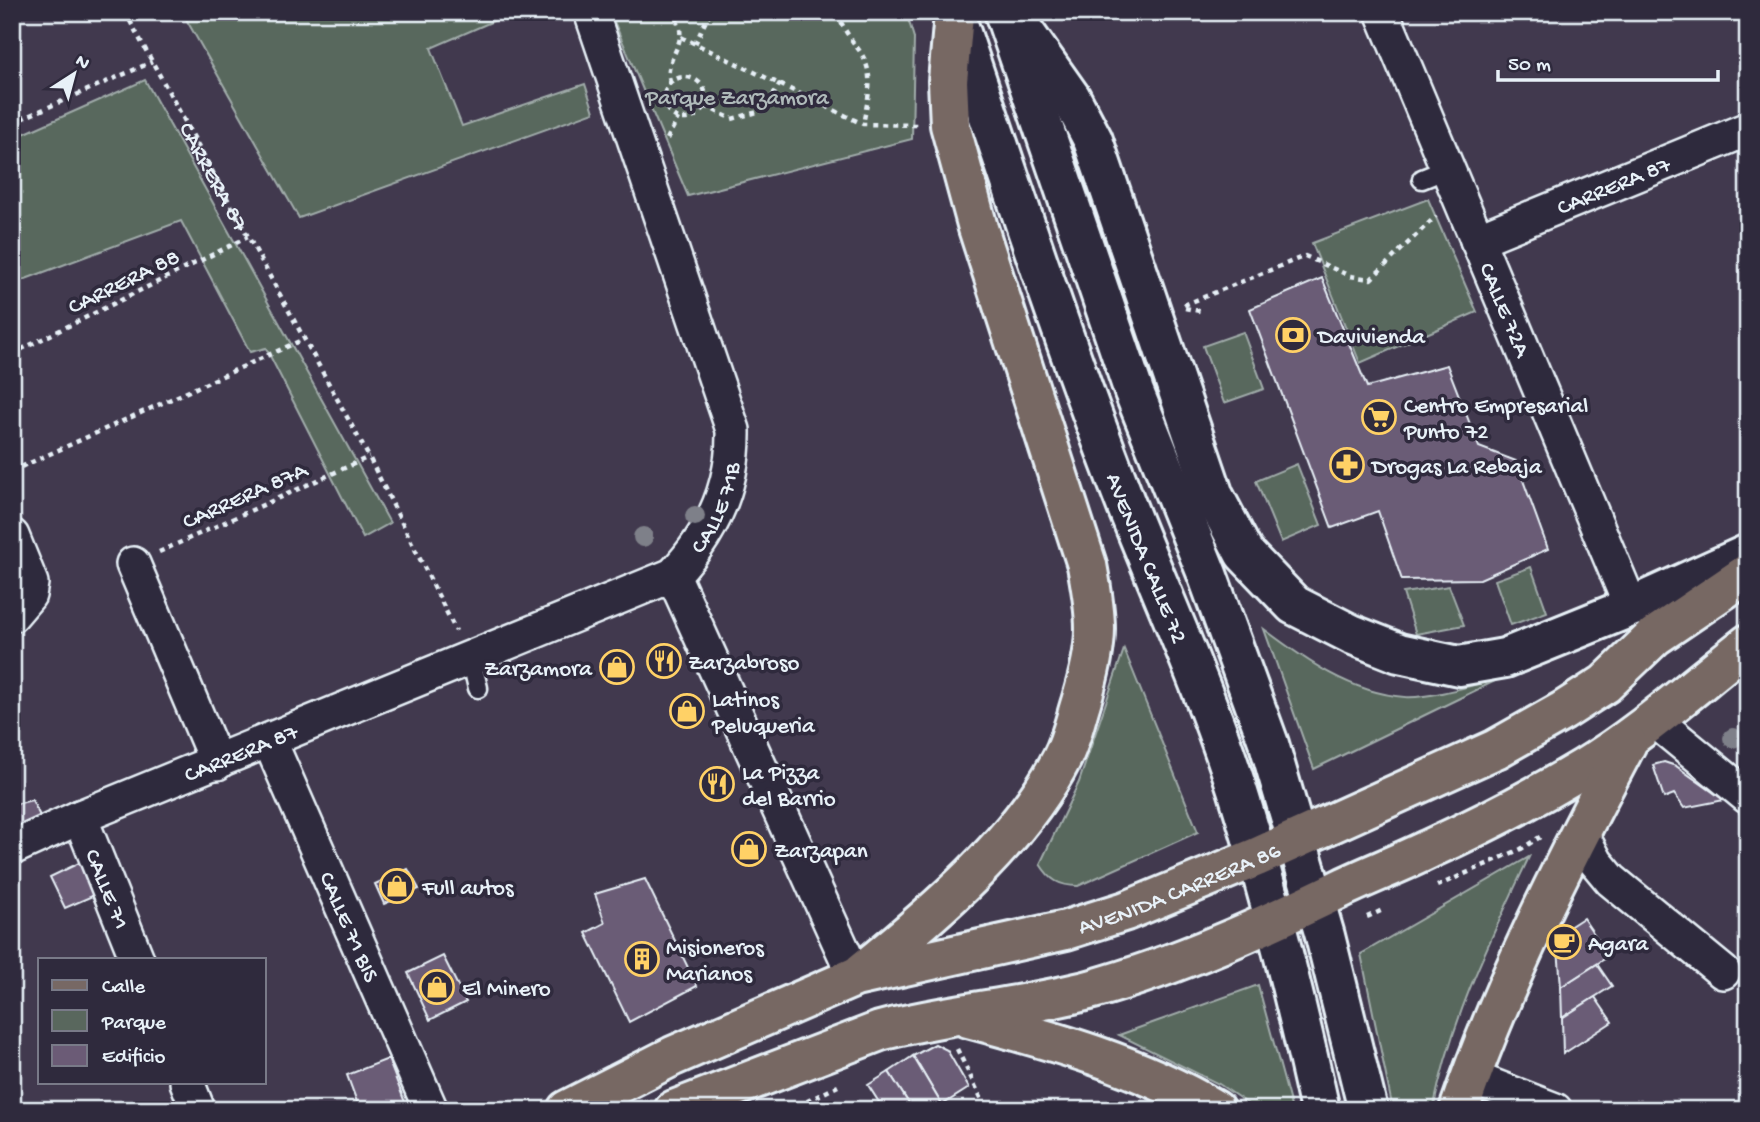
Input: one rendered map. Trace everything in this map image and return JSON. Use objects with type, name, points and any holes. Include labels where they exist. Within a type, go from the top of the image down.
[{"type":"main road","name":"AVENIDA CALLE 72","points":[[1004,12],[1134,393],[1207,574],[1269,744],[1298,839],[1368,1110]]},
{"type":"main road","points":[[1010,12],[1072,98],[1093,140],[1214,496],[1244,553],[1294,606],[1351,634],[1399,653],[1459,666],[1504,658],[1631,607],[1748,554]]},
{"type":"main road","name":"AVENIDA CALLE 72","points":[[954,13],[1063,331],[1127,507],[1170,608],[1222,747],[1276,920],[1320,1110]]},
{"type":"main road","points":[[855,977],[939,905],[1025,816],[1063,756],[1088,680],[1095,632],[1093,597],[1087,565],[978,228],[950,125],[948,81],[954,13]]},
{"type":"main road","name":"AVENIDA CARRERA 86","points":[[567,1110],[673,1056],[855,977],[1097,921],[1257,857],[1496,749],[1605,684],[1655,636],[1748,573]]},
{"type":"main road","points":[[954,1027],[1024,1004],[1140,975],[1276,920],[1429,850],[1532,798],[1586,767],[1641,728],[1748,643]]},
{"type":"main road","points":[[1464,1093],[1507,982],[1558,875],[1641,728]]},
{"type":"main road","points":[[674,1110],[880,1031],[915,1021],[1090,1052],[1127,1066],[1215,1110]]},
{"type":"street","name":"CALLE 71B","points":[[591,12],[733,430],[734,456],[727,488],[704,537],[673,575],[855,977]]},
{"type":"street","name":"CALLE 72A","points":[[1382,12],[1442,180],[1477,240],[1631,607]]},
{"type":"street","name":"CARRERA 87","points":[[1477,240],[1748,129]]},
{"type":"street","points":[[12,536],[31,583],[29,595],[12,615]]},
{"type":"street","points":[[133,564],[217,763]]},
{"type":"street","name":"CARRERA 87","points":[[12,848],[80,817],[270,741],[474,674],[673,575]]},
{"type":"street","points":[[1641,728],[1748,797]]},
{"type":"street","name":"CALLE 71 BIS","points":[[270,741],[430,1109]]},
{"type":"street","name":"CALLE 71","points":[[80,817],[137,958]]},
{"type":"street","points":[[1580,832],[1596,862],[1611,880],[1723,972]]},
{"type":"street","points":[[1558,875],[1570,871],[1590,871],[1611,880]]},
{"type":"street","points":[[188,1084],[198,1110]]},
{"type":"street","points":[[1464,1093],[1555,1110]]},
{"type":"path","name":"CARRERA 87","points":[[125,12],[369,457],[474,674]]},
{"type":"path","points":[[670,82],[667,74],[681,37],[681,26],[671,12]]},
{"type":"path","points":[[695,44],[710,12]]},
{"type":"path","points":[[838,12],[850,39],[869,67],[871,81],[863,124]]},
{"type":"path","points":[[681,37],[863,124],[950,125]]},
{"type":"path","points":[[12,123],[152,62]]},
{"type":"path","points":[[680,76],[691,77],[701,83],[706,94],[705,106],[699,114],[689,119],[678,118],[668,112],[663,102],[664,91],[670,82],[680,76]]},
{"type":"path","points":[[705,106],[732,119],[765,110],[780,83]]},
{"type":"path","points":[[1204,312],[1180,307],[1305,256],[1350,276],[1371,279],[1442,180]]},
{"type":"path","name":"CARRERA 88","points":[[12,354],[248,237]]},
{"type":"path","points":[[12,471],[304,340]]},
{"type":"path","name":"CARRERA 87A","points":[[133,564],[369,457]]},
{"type":"path","points":[[954,1027],[987,1110]]},
{"type":"green space","points":[[182,12],[514,12],[431,48],[462,126],[585,84],[594,112],[299,218]]},
{"type":"green space","name":"Parque Zarzamora","points":[[610,12],[906,12],[914,38],[912,139],[688,196]]},
{"type":"green space","points":[[145,80],[390,523],[363,538],[266,348],[250,352],[181,221],[12,284],[12,139]]},
{"type":"green space","points":[[1428,199],[1477,312],[1360,363],[1312,243]]},
{"type":"green space","points":[[1243,332],[1264,389],[1224,403],[1203,346]]},
{"type":"green space","points":[[1297,464],[1321,525],[1281,542],[1256,481]]},
{"type":"green space","points":[[1531,567],[1547,612],[1511,625],[1495,580]]},
{"type":"green space","points":[[1449,586],[1464,625],[1416,634],[1403,593]]},
{"type":"green space","points":[[1264,629],[1330,673],[1347,682],[1385,694],[1426,696],[1501,678],[1314,769]]},
{"type":"green space","points":[[1124,649],[1198,832],[1078,886],[1065,885],[1051,878],[1040,864],[1079,782]]},
{"type":"green space","points":[[1529,857],[1461,1012],[1433,1110],[1393,1110],[1361,954]]},
{"type":"green space","points":[[1258,985],[1292,1110],[1257,1110],[1219,1084],[1119,1035]]},
{"type":"building","name":"Centro Empresarial Punto 72","points":[[1322,278],[1367,387],[1447,365],[1479,447],[1516,461],[1548,549],[1480,579],[1402,580],[1378,511],[1332,528],[1250,309]]},
{"type":"building","points":[[1664,762],[1676,766],[1724,800],[1684,808],[1674,794],[1664,798],[1653,765]]},
{"type":"building","points":[[32,800],[44,824],[12,834],[12,805]]},
{"type":"building","points":[[81,862],[97,894],[65,908],[50,877]]},
{"type":"building","name":"Full autos","points":[[408,869],[419,889],[384,904],[375,884]]},
{"type":"building","name":"Misioneros Marianos","points":[[645,879],[697,986],[629,1022],[586,933],[605,923],[595,894]]},
{"type":"building","points":[[1583,918],[1609,956],[1561,987],[1557,935]]},
{"type":"building","name":"El Minero","points":[[443,956],[466,1002],[430,1020],[408,973]]},
{"type":"building","points":[[1597,964],[1612,986],[1562,1018],[1561,987]]},
{"type":"building","points":[[1595,997],[1612,1022],[1563,1054],[1562,1018]]},
{"type":"building","points":[[935,1044],[947,1050],[969,1088],[942,1105],[913,1056]]},
{"type":"building","points":[[913,1056],[942,1105],[934,1110],[913,1110],[889,1072]]},
{"type":"building","points":[[388,1059],[406,1105],[395,1110],[360,1110],[347,1075]]},
{"type":"building","points":[[889,1072],[913,1110],[884,1110],[868,1085]]},
{"type":"place","name":"Davivienda","points":[[1293,335]]},
{"type":"place","name":"Centro Empresarial Punto 72","points":[[1379,417]]},
{"type":"place","name":"Drogas La Rebaja","points":[[1347,465]]},
{"type":"place","name":"Zarzabroso","points":[[664,661]]},
{"type":"place","name":"Zarzamora","points":[[617,667]]},
{"type":"place","name":"Latinos Peluqueria","points":[[687,711]]},
{"type":"place","name":"La Pizza del Barrio","points":[[717,784]]},
{"type":"place","name":"Zarzapan","points":[[749,849]]},
{"type":"place","name":"Full autos","points":[[397,886]]},
{"type":"place","name":"Agara","points":[[1564,942]]},
{"type":"place","name":"Misioneros Marianos","points":[[642,959]]},
{"type":"place","name":"El Minero","points":[[437,987]]}]
